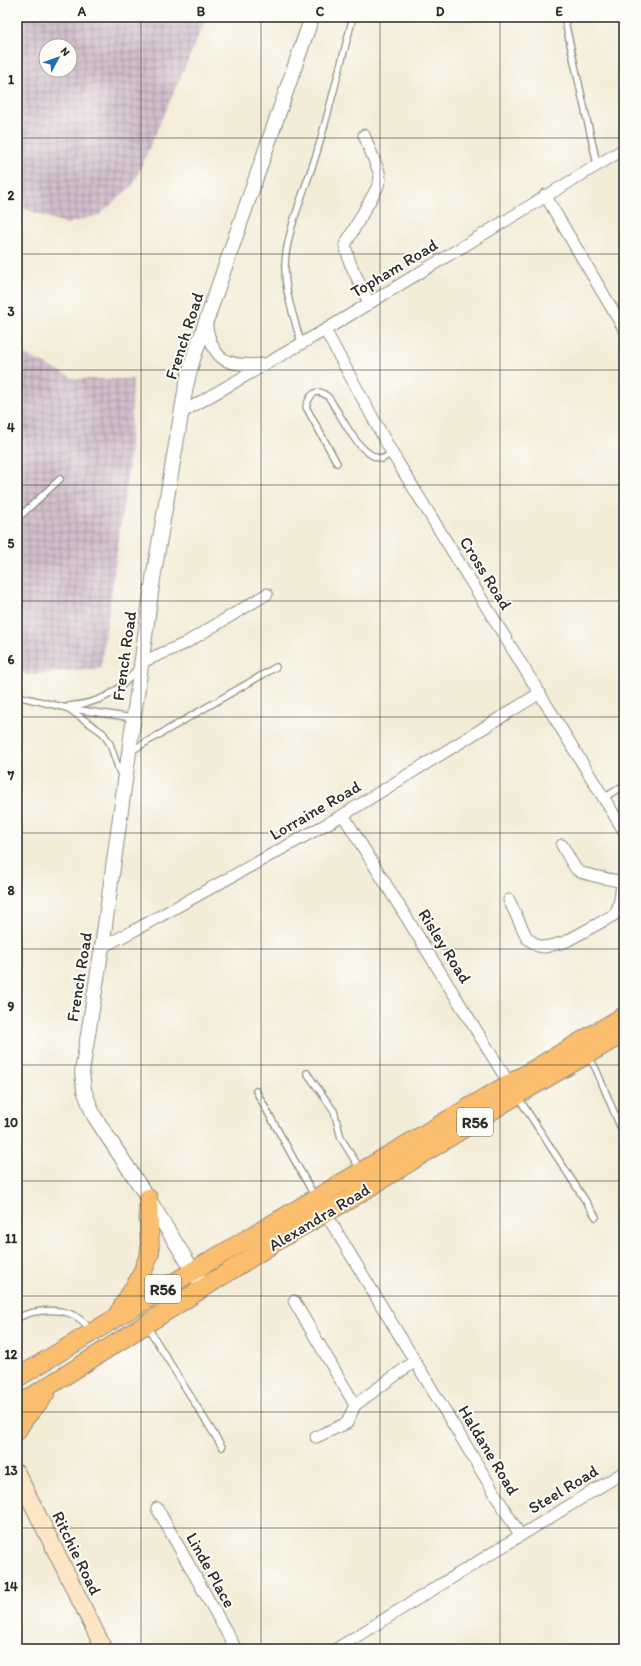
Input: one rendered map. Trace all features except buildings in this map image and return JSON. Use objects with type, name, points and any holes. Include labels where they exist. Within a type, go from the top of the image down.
[{"type":"main road","name":"Alexandra Road","points":[[17,1378],[193,1272],[321,1206],[352,1198],[624,1016]]},
{"type":"main road","name":"Alexandra Road","points":[[17,1406],[285,1236],[361,1171],[513,1089],[587,1054],[624,1033]]},
{"type":"main road","points":[[116,1318],[140,1278],[150,1253],[148,1198]]},
{"type":"main road","points":[[17,1432],[24,1419],[41,1400],[52,1383]]},
{"type":"main road","name":"Ritchie Road","points":[[17,1473],[104,1649]]},
{"type":"street","name":"French Road","points":[[203,1287],[148,1198],[94,1116],[84,1090],[82,1072],[102,947],[154,579],[181,413],[193,359],[312,17]]},
{"type":"street","points":[[364,135],[379,172],[380,179],[377,188],[345,245],[350,263],[369,303]]},
{"type":"street","name":"Topham Road","points":[[181,413],[325,330],[545,195],[624,149]]},
{"type":"street","points":[[545,195],[624,328]]},
{"type":"street","points":[[206,322],[210,344],[214,351],[225,360],[241,365],[265,364]]},
{"type":"street","name":"Cross Road","points":[[325,330],[392,454],[624,831]]},
{"type":"street","points":[[142,662],[184,644],[267,594]]},
{"type":"street","name":"Lorraine Road","points":[[102,947],[343,815],[540,693]]},
{"type":"street","name":"Risley Road","points":[[343,815],[513,1089]]},
{"type":"street","points":[[509,900],[527,938],[538,946],[545,947],[564,942],[614,914],[619,908],[623,881],[583,874],[577,871],[562,845]]},
{"type":"street","name":"Haldane Road","points":[[321,1206],[520,1535]]},
{"type":"street","points":[[294,1301],[355,1405]]},
{"type":"street","points":[[316,1437],[347,1423],[355,1405],[415,1361]]},
{"type":"street","name":"Steel Road","points":[[520,1535],[624,1472]]},
{"type":"street","name":"Linde Place","points":[[157,1508],[236,1649]]},
{"type":"street","points":[[336,1649],[520,1535]]},
{"type":"lane","points":[[301,343],[286,284],[285,269],[287,252],[291,231],[317,151],[353,17]]},
{"type":"lane","points":[[564,17],[597,164]]},
{"type":"lane","points":[[337,463],[306,407],[308,398],[314,393],[320,392],[327,396],[353,437],[374,457],[382,459],[392,454]]},
{"type":"lane","points":[[17,519],[60,479]]},
{"type":"lane","points":[[61,706],[96,702],[108,696],[130,678],[142,662]]},
{"type":"lane","points":[[129,752],[276,667]]},
{"type":"lane","points":[[17,696],[67,708],[134,718]]},
{"type":"lane","points":[[67,708],[103,733],[115,755],[125,788]]},
{"type":"lane","points":[[603,799],[624,785]]},
{"type":"lane","points":[[587,1054],[596,1070],[624,1136]]},
{"type":"lane","points":[[308,1073],[334,1111],[340,1138],[361,1171]]},
{"type":"lane","points":[[513,1089],[596,1217]]},
{"type":"lane","points":[[256,1091],[321,1206]]},
{"type":"lane","points":[[17,1318],[25,1314],[44,1311],[64,1313],[75,1316],[83,1321],[92,1332]]},
{"type":"lane","points":[[146,1324],[222,1447]]},
{"type":"shaded area","points":[[17,17],[207,17],[133,185],[99,215],[66,224],[17,206]]},
{"type":"shaded area","points":[[17,351],[76,379],[133,379],[129,464],[101,668],[28,675],[17,670]]}]
